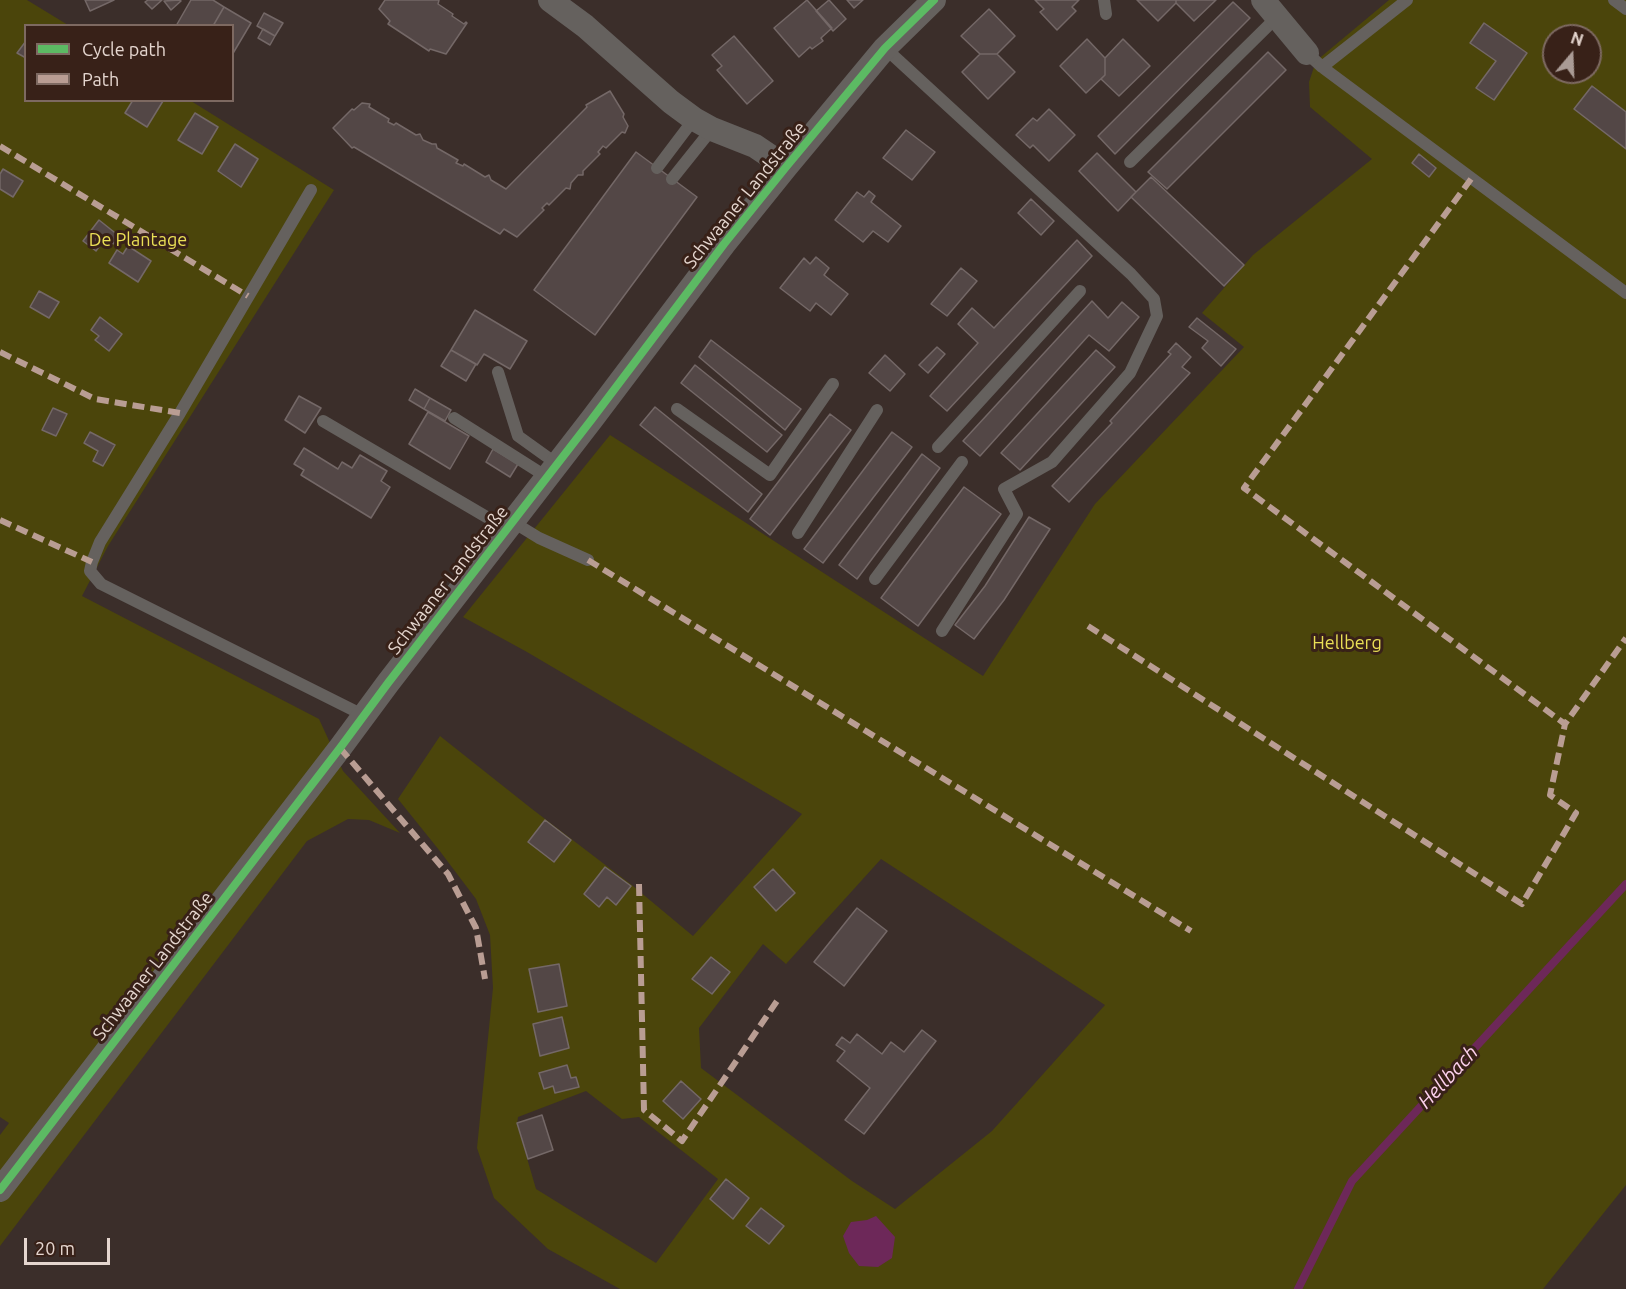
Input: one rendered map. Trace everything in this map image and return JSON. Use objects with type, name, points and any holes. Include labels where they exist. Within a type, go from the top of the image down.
[{"type":"street","points":[[550,0],[585,26],[671,102],[703,124],[755,146],[786,166]]},
{"type":"street","name":"Schwaaner Landstraße","points":[[0,1190],[692,285],[786,166],[885,48],[934,0]]},
{"type":"street","points":[[1270,8],[1315,60]]},
{"type":"lane","points":[[1104,0],[1106,14]]},
{"type":"lane","points":[[1407,0],[1315,60],[1626,293]]},
{"type":"lane","points":[[1614,0],[1626,9]]},
{"type":"lane","points":[[1130,162],[1270,8]]},
{"type":"lane","points":[[885,48],[1131,273],[1154,299],[1157,316],[1130,373],[1052,462],[1004,489],[1017,514],[942,631]]},
{"type":"lane","points":[[657,168],[703,124]]},
{"type":"lane","points":[[672,179],[703,124]]},
{"type":"lane","points":[[311,190],[180,413],[100,542],[90,571],[101,584],[363,715]]},
{"type":"lane","points":[[938,447],[1080,291]]},
{"type":"lane","points":[[498,372],[518,436],[552,471]]},
{"type":"lane","points":[[676,409],[770,475],[833,384]]},
{"type":"lane","points":[[798,533],[877,410]]},
{"type":"lane","points":[[454,418],[552,471]]},
{"type":"lane","points":[[323,422],[510,525],[588,560]]},
{"type":"lane","points":[[875,579],[962,462]]},
{"type":"green space","name":"De Plantage","points":[[0,0],[27,0],[66,24],[24,24],[24,102],[193,102],[334,190],[108,546],[82,596],[319,719],[343,771],[400,833],[369,820],[348,819],[307,841],[0,1246],[0,1135],[9,1123],[0,1117]]},
{"type":"green space","name":"Hellberg","points":[[1389,0],[1626,0],[1626,1185],[1543,1289],[620,1289],[548,1249],[494,1198],[477,1148],[493,988],[490,935],[476,899],[398,799],[440,736],[633,886],[693,936],[802,814],[527,652],[463,617],[610,435],[983,676],[1095,504],[1244,347],[1202,313],[1253,255],[1372,159],[1310,107],[1309,82],[1316,61]],"holes":[[[881,859],[1105,1005],[992,1131],[895,1209],[852,1181],[701,1068],[699,1028],[763,944],[786,964]],[[586,1091],[622,1119],[639,1117],[718,1179],[656,1263],[536,1189],[517,1124],[518,1117]]]},
{"type":"shaded area","points":[[876,1216],[895,1237],[892,1258],[878,1267],[859,1266],[849,1253],[843,1236],[851,1222]]},
{"type":"building","points":[[85,0],[114,0],[90,11]]},
{"type":"building","points":[[162,0],[152,9],[145,2]]},
{"type":"building","points":[[191,0],[213,0],[224,7],[214,24],[177,24]]},
{"type":"building","points":[[385,0],[439,0],[438,4],[453,14],[452,16],[464,24],[467,23],[446,54],[430,49],[429,51],[388,24],[390,21],[379,9]]},
{"type":"building","points":[[807,0],[832,28],[821,38],[823,41],[812,49],[810,47],[799,57],[774,28]]},
{"type":"building","points":[[829,0],[846,19],[833,31],[816,11]]},
{"type":"building","points":[[847,0],[863,0],[854,8]]},
{"type":"building","points":[[1035,0],[1079,0],[1072,7],[1076,11],[1057,30],[1040,12],[1044,9]]},
{"type":"building","points":[[1137,0],[1176,0],[1176,3],[1158,21]]},
{"type":"building","points":[[1176,0],[1216,0],[1194,21],[1176,3]]},
{"type":"building","points":[[164,1],[181,1],[171,10]]},
{"type":"building","points":[[1233,2],[1250,18],[1115,154],[1098,136]]},
{"type":"building","points":[[224,7],[251,23],[234,52],[234,24],[214,24]]},
{"type":"building","points":[[989,9],[1015,36],[997,54],[980,54],[961,36]]},
{"type":"building","points":[[264,13],[283,23],[275,36],[257,26]]},
{"type":"building","points":[[1484,23],[1527,53],[1494,100],[1476,88],[1496,61],[1470,43]]},
{"type":"building","points":[[263,29],[275,36],[270,45],[258,38]]},
{"type":"building","points":[[734,36],[773,81],[747,104],[717,70],[722,66],[712,55]]},
{"type":"building","points":[[1087,39],[1105,58],[1105,75],[1086,93],[1060,66]]},
{"type":"building","points":[[1123,39],[1150,66],[1119,96],[1101,79],[1105,75],[1105,58]]},
{"type":"building","points":[[24,44],[24,57],[17,53]]},
{"type":"building","points":[[1268,52],[1286,70],[1167,189],[1148,172]]},
{"type":"building","points":[[980,54],[997,54],[1015,72],[988,99],[962,72]]},
{"type":"building","points":[[1592,86],[1626,112],[1626,149],[1574,109]]},
{"type":"building","points":[[610,91],[624,114],[623,117],[628,126],[625,133],[622,132],[606,148],[603,146],[598,152],[600,154],[583,171],[583,175],[578,175],[571,183],[570,189],[566,188],[549,205],[547,203],[542,208],[544,210],[517,237],[504,229],[500,234],[354,147],[352,148],[333,128],[352,109],[354,110],[362,103],[370,104],[369,107],[389,119],[388,122],[394,125],[396,123],[416,135],[420,134],[423,140],[436,144],[437,148],[458,160],[456,163],[463,166],[464,164],[485,177],[489,175],[491,180],[506,189],[587,107],[586,105]]},
{"type":"building","points":[[132,102],[162,102],[147,127],[125,113]]},
{"type":"building","points":[[1049,109],[1075,135],[1049,161],[1033,145],[1030,148],[1016,135],[1033,118],[1037,121]]},
{"type":"building","points":[[195,113],[218,127],[202,154],[178,140]]},
{"type":"building","points":[[906,130],[935,152],[912,180],[883,158]]},
{"type":"building","points":[[235,144],[258,159],[241,187],[218,171]]},
{"type":"building","points":[[636,152],[697,197],[595,335],[534,290]]},
{"type":"building","points":[[1097,153],[1136,192],[1118,211],[1079,171]]},
{"type":"building","points":[[1419,154],[1436,168],[1429,177],[1412,163]]},
{"type":"building","points":[[3,169],[23,181],[13,197],[0,189],[0,174]]},
{"type":"building","points":[[1151,177],[1244,265],[1224,286],[1131,197]]},
{"type":"building","points":[[869,191],[875,196],[871,202],[901,226],[888,242],[873,231],[863,242],[835,220],[857,192],[864,197]]},
{"type":"building","points":[[1031,199],[1054,221],[1041,235],[1018,213]]},
{"type":"building","points":[[99,220],[119,236],[113,244],[105,238],[96,251],[83,241]]},
{"type":"building","points":[[1077,240],[1092,256],[947,411],[930,396],[978,343],[958,324],[972,308],[994,328]]},
{"type":"building","points":[[128,246],[151,261],[138,282],[109,263],[117,250],[123,254]]},
{"type":"building","points":[[816,257],[829,268],[824,275],[848,294],[831,315],[816,303],[810,311],[780,288],[804,258],[810,264]]},
{"type":"building","points":[[961,268],[977,281],[947,316],[931,304]]},
{"type":"building","points":[[39,291],[59,302],[49,318],[30,307]]},
{"type":"building","points":[[1092,301],[1108,318],[1122,302],[1139,317],[1109,351],[1089,335],[980,456],[963,441]]},
{"type":"building","points":[[475,310],[527,341],[510,369],[484,354],[477,365],[451,350]]},
{"type":"building","points":[[100,317],[122,334],[109,351],[95,340],[99,336],[91,330]]},
{"type":"building","points":[[1197,318],[1236,349],[1221,366],[1202,348],[1208,341],[1189,327]]},
{"type":"building","points":[[711,340],[801,409],[785,430],[699,357]]},
{"type":"building","points":[[1176,343],[1191,357],[1182,367],[1190,373],[1069,502],[1052,486],[1112,423],[1110,421],[1171,354],[1168,352]]},
{"type":"building","points":[[937,347],[945,354],[928,373],[919,365]]},
{"type":"building","points":[[451,350],[476,364],[466,381],[441,366]]},
{"type":"building","points":[[1096,350],[1115,367],[1020,470],[1001,453]]},
{"type":"building","points":[[885,355],[905,374],[890,391],[869,373]]},
{"type":"building","points":[[695,365],[782,435],[767,452],[681,383]]},
{"type":"building","points":[[415,389],[430,398],[424,409],[409,400]]},
{"type":"building","points":[[299,396],[321,408],[305,433],[285,420]]},
{"type":"building","points":[[430,398],[451,410],[445,421],[424,409]]},
{"type":"building","points":[[655,407],[762,494],[748,512],[640,425]]},
{"type":"building","points":[[53,408],[67,414],[56,436],[42,430]]},
{"type":"building","points":[[428,412],[469,436],[450,469],[409,444]]},
{"type":"building","points":[[830,414],[851,430],[770,535],[750,519]]},
{"type":"building","points":[[90,432],[115,445],[103,466],[93,461],[98,451],[84,443]]},
{"type":"building","points":[[892,432],[912,447],[823,563],[804,549]]},
{"type":"building","points":[[304,448],[338,469],[342,462],[352,468],[360,455],[387,471],[381,481],[390,487],[371,518],[301,475],[304,470],[294,464]]},
{"type":"building","points":[[493,449],[518,464],[510,477],[486,462]]},
{"type":"building","points":[[922,454],[940,468],[857,579],[839,565]]},
{"type":"building","points":[[964,487],[1001,514],[918,626],[881,598]]},
{"type":"building","points":[[1029,517],[1050,529],[1004,600],[974,639],[955,625],[985,586]]},
{"type":"building","points":[[545,820],[571,840],[554,862],[528,842]]},
{"type":"building","points":[[605,867],[631,886],[616,905],[607,897],[599,907],[584,894]]},
{"type":"building","points":[[773,869],[795,893],[776,911],[754,887]]},
{"type":"building","points":[[857,908],[887,931],[844,986],[814,962]]},
{"type":"building","points":[[711,957],[730,972],[712,994],[692,979]]},
{"type":"building","points":[[559,964],[567,1006],[538,1012],[529,969]]},
{"type":"building","points":[[562,1017],[569,1048],[540,1056],[533,1024]]},
{"type":"building","points":[[922,1030],[936,1041],[864,1134],[845,1120],[870,1088],[837,1061],[845,1051],[836,1045],[842,1037],[850,1043],[857,1034],[882,1054],[891,1042],[904,1052]]},
{"type":"building","points":[[567,1065],[571,1078],[576,1077],[579,1087],[555,1093],[553,1086],[544,1089],[539,1073]]},
{"type":"building","points":[[681,1081],[701,1099],[683,1119],[663,1101]]},
{"type":"building","points":[[542,1115],[553,1150],[528,1159],[517,1123]]},
{"type":"building","points":[[726,1179],[749,1198],[733,1219],[710,1199]]},
{"type":"building","points":[[761,1208],[784,1226],[769,1244],[746,1226]]},
{"type":"waterway","name":"Hellbach","points":[[1298,1289],[1352,1181],[1626,884]]},
{"type":"marked path","points":[[0,146],[248,296]]},
{"type":"marked path","points":[[1471,179],[1244,488],[1565,724],[1626,638]]},
{"type":"marked path","points":[[0,352],[95,399],[180,413]]},
{"type":"marked path","points":[[0,520],[92,562]]},
{"type":"marked path","points":[[588,560],[1191,931]]},
{"type":"marked path","points":[[1088,626],[1522,904],[1576,813],[1550,795],[1565,724]]},
{"type":"marked path","points":[[340,748],[448,874],[476,928],[485,979]]},
{"type":"marked path","points":[[639,884],[644,1110],[682,1141],[779,998]]},
{"type":"cycle path","points":[[0,1190],[724,244],[885,48],[934,0]]}]
